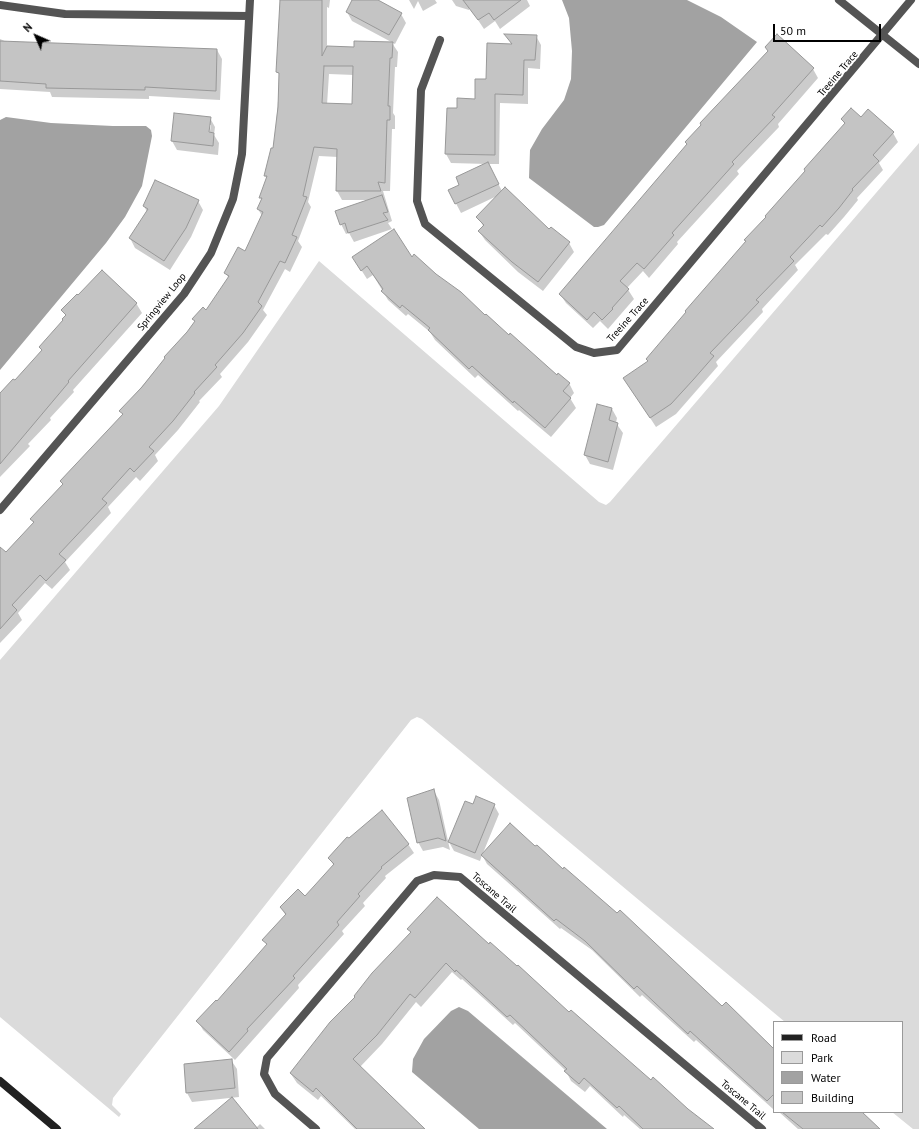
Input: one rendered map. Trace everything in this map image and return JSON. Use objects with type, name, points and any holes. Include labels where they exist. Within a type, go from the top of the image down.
[{"type":"street","name":"Springview Loop","points":[[0,510],[184,294],[211,253],[233,199],[242,154],[250,0]]},
{"type":"street","points":[[838,0],[919,64]]},
{"type":"street","name":"Treeine Trace","points":[[440,40],[421,90],[417,201],[425,224],[576,347],[594,353],[617,350],[912,0]]},
{"type":"street","points":[[0,6],[65,14],[249,16]]},
{"type":"street","name":"Toscane Trail","points":[[316,1129],[275,1094],[264,1074],[267,1058],[417,881],[434,874],[460,877],[762,1129]]},
{"type":"street","points":[[0,1081],[57,1129]]},
{"type":"green space","points":[[919,143],[919,1129],[913,1129],[893,1113],[903,1113],[903,1021],[784,1021],[422,719],[417,717],[411,720],[113,1098],[112,1105],[121,1114],[119,1117],[0,1017],[0,660],[219,406],[319,261],[599,502],[606,505]]},
{"type":"water","points":[[562,0],[687,0],[721,17],[757,42],[604,225],[598,227],[594,227],[529,178],[530,150],[542,129],[564,100],[571,79],[572,51],[569,18]]},
{"type":"water","points":[[6,117],[51,123],[146,126],[151,130],[152,136],[142,186],[125,217],[106,243],[0,370],[0,120]]},
{"type":"water","points":[[459,1007],[468,1011],[607,1129],[479,1129],[412,1072],[413,1059],[424,1039],[451,1011]]},
{"type":"building","points":[[280,0],[322,0],[322,56],[327,46],[354,47],[354,41],[393,42],[392,58],[390,58],[388,106],[390,106],[390,120],[387,120],[385,183],[378,182],[381,191],[336,191],[337,149],[314,147],[303,196],[307,197],[292,235],[297,237],[285,263],[280,261],[258,302],[262,306],[243,333],[215,365],[217,367],[194,392],[195,393],[173,421],[149,447],[154,451],[134,472],[130,468],[102,499],[107,503],[59,554],[66,560],[46,581],[40,575],[12,605],[17,610],[0,629],[0,547],[6,552],[34,522],[30,519],[63,484],[60,481],[123,414],[119,411],[142,387],[165,358],[164,357],[187,332],[195,321],[192,319],[203,307],[206,310],[229,276],[224,273],[238,247],[245,251],[263,212],[257,209],[262,198],[259,198],[267,176],[264,176],[271,148],[273,148],[278,107],[279,73],[276,72]],"holes":[[[324,66],[353,66],[352,104],[322,103]]]},
{"type":"building","points":[[352,0],[378,0],[402,13],[389,35],[346,12]]},
{"type":"building","points":[[463,0],[521,0],[494,20],[489,13],[478,20]]},
{"type":"building","points":[[504,34],[537,35],[535,60],[524,60],[523,95],[495,94],[495,155],[445,154],[447,108],[457,108],[457,98],[475,99],[475,79],[486,79],[487,43],[512,44]]},
{"type":"building","points":[[777,34],[814,68],[772,115],[775,117],[732,162],[734,164],[672,233],[674,235],[644,269],[637,263],[620,281],[629,289],[612,308],[613,309],[602,320],[594,312],[587,320],[559,294],[687,144],[685,142],[701,125],[700,123],[768,51],[765,47]]},
{"type":"building","points":[[0,41],[217,49],[216,91],[145,87],[145,90],[46,88],[46,84],[0,81]]},
{"type":"building","points":[[851,108],[861,117],[868,109],[894,132],[873,155],[879,161],[852,189],[853,190],[839,208],[822,227],[820,225],[790,257],[794,261],[756,300],[759,302],[710,353],[714,356],[693,380],[671,404],[650,418],[623,378],[648,361],[646,359],[686,312],[685,311],[746,241],[744,240],[766,217],[765,216],[805,171],[804,169],[845,123],[841,119]]},
{"type":"building","points":[[174,113],[211,117],[209,132],[214,133],[213,146],[171,141]]},
{"type":"building","points":[[488,162],[499,184],[455,204],[448,190],[459,185],[456,177]]},
{"type":"building","points":[[155,180],[199,200],[186,228],[164,261],[129,238],[148,209],[143,206]]},
{"type":"building","points":[[505,187],[549,229],[551,227],[570,242],[538,282],[512,262],[478,231],[484,225],[476,217]]},
{"type":"building","points":[[382,195],[388,212],[383,213],[388,220],[348,233],[345,223],[340,225],[335,211]]},
{"type":"building","points":[[394,229],[412,257],[414,254],[436,274],[461,292],[509,335],[510,333],[557,375],[558,373],[570,383],[563,391],[571,398],[545,428],[514,401],[513,403],[472,366],[469,369],[428,330],[430,328],[402,305],[400,308],[381,291],[383,289],[367,266],[361,271],[352,257]]},
{"type":"building","points":[[102,270],[137,303],[68,381],[69,382],[0,464],[0,393],[13,379],[15,380],[42,350],[39,347],[66,315],[61,310]]},
{"type":"building","points":[[597,404],[612,408],[609,420],[618,423],[608,462],[584,455]]},
{"type":"building","points":[[434,789],[446,841],[438,838],[417,843],[407,798]]},
{"type":"building","points":[[476,796],[495,804],[475,853],[448,842],[465,801],[473,804]]},
{"type":"building","points":[[382,810],[409,844],[381,867],[382,868],[358,894],[360,896],[337,922],[339,925],[293,976],[295,978],[247,1029],[248,1031],[229,1052],[196,1021],[216,1000],[217,1001],[267,944],[262,940],[286,914],[280,907],[298,889],[305,896],[334,864],[328,858],[347,837],[349,838]]},
{"type":"building","points":[[510,823],[535,846],[537,845],[563,869],[564,867],[617,913],[620,910],[722,1006],[726,1002],[773,1048],[773,1095],[767,1101],[690,1031],[688,1034],[637,986],[634,989],[585,941],[556,919],[554,921],[481,855]]},
{"type":"building","points":[[437,897],[489,944],[490,942],[517,966],[518,965],[569,1012],[571,1010],[651,1080],[653,1077],[688,1109],[714,1129],[643,1129],[619,1106],[617,1108],[584,1078],[579,1084],[564,1071],[567,1069],[510,1015],[507,1017],[456,970],[455,972],[446,963],[415,998],[410,994],[377,1035],[353,1059],[425,1129],[357,1129],[316,1088],[313,1092],[290,1073],[330,1022],[355,997],[354,996],[372,973],[411,932],[407,929]]},
{"type":"building","points":[[232,1059],[235,1088],[186,1093],[184,1064]]},
{"type":"building","points":[[232,1097],[258,1129],[194,1129]]},
{"type":"building","points":[[783,1113],[863,1113],[880,1129],[803,1129]]}]
